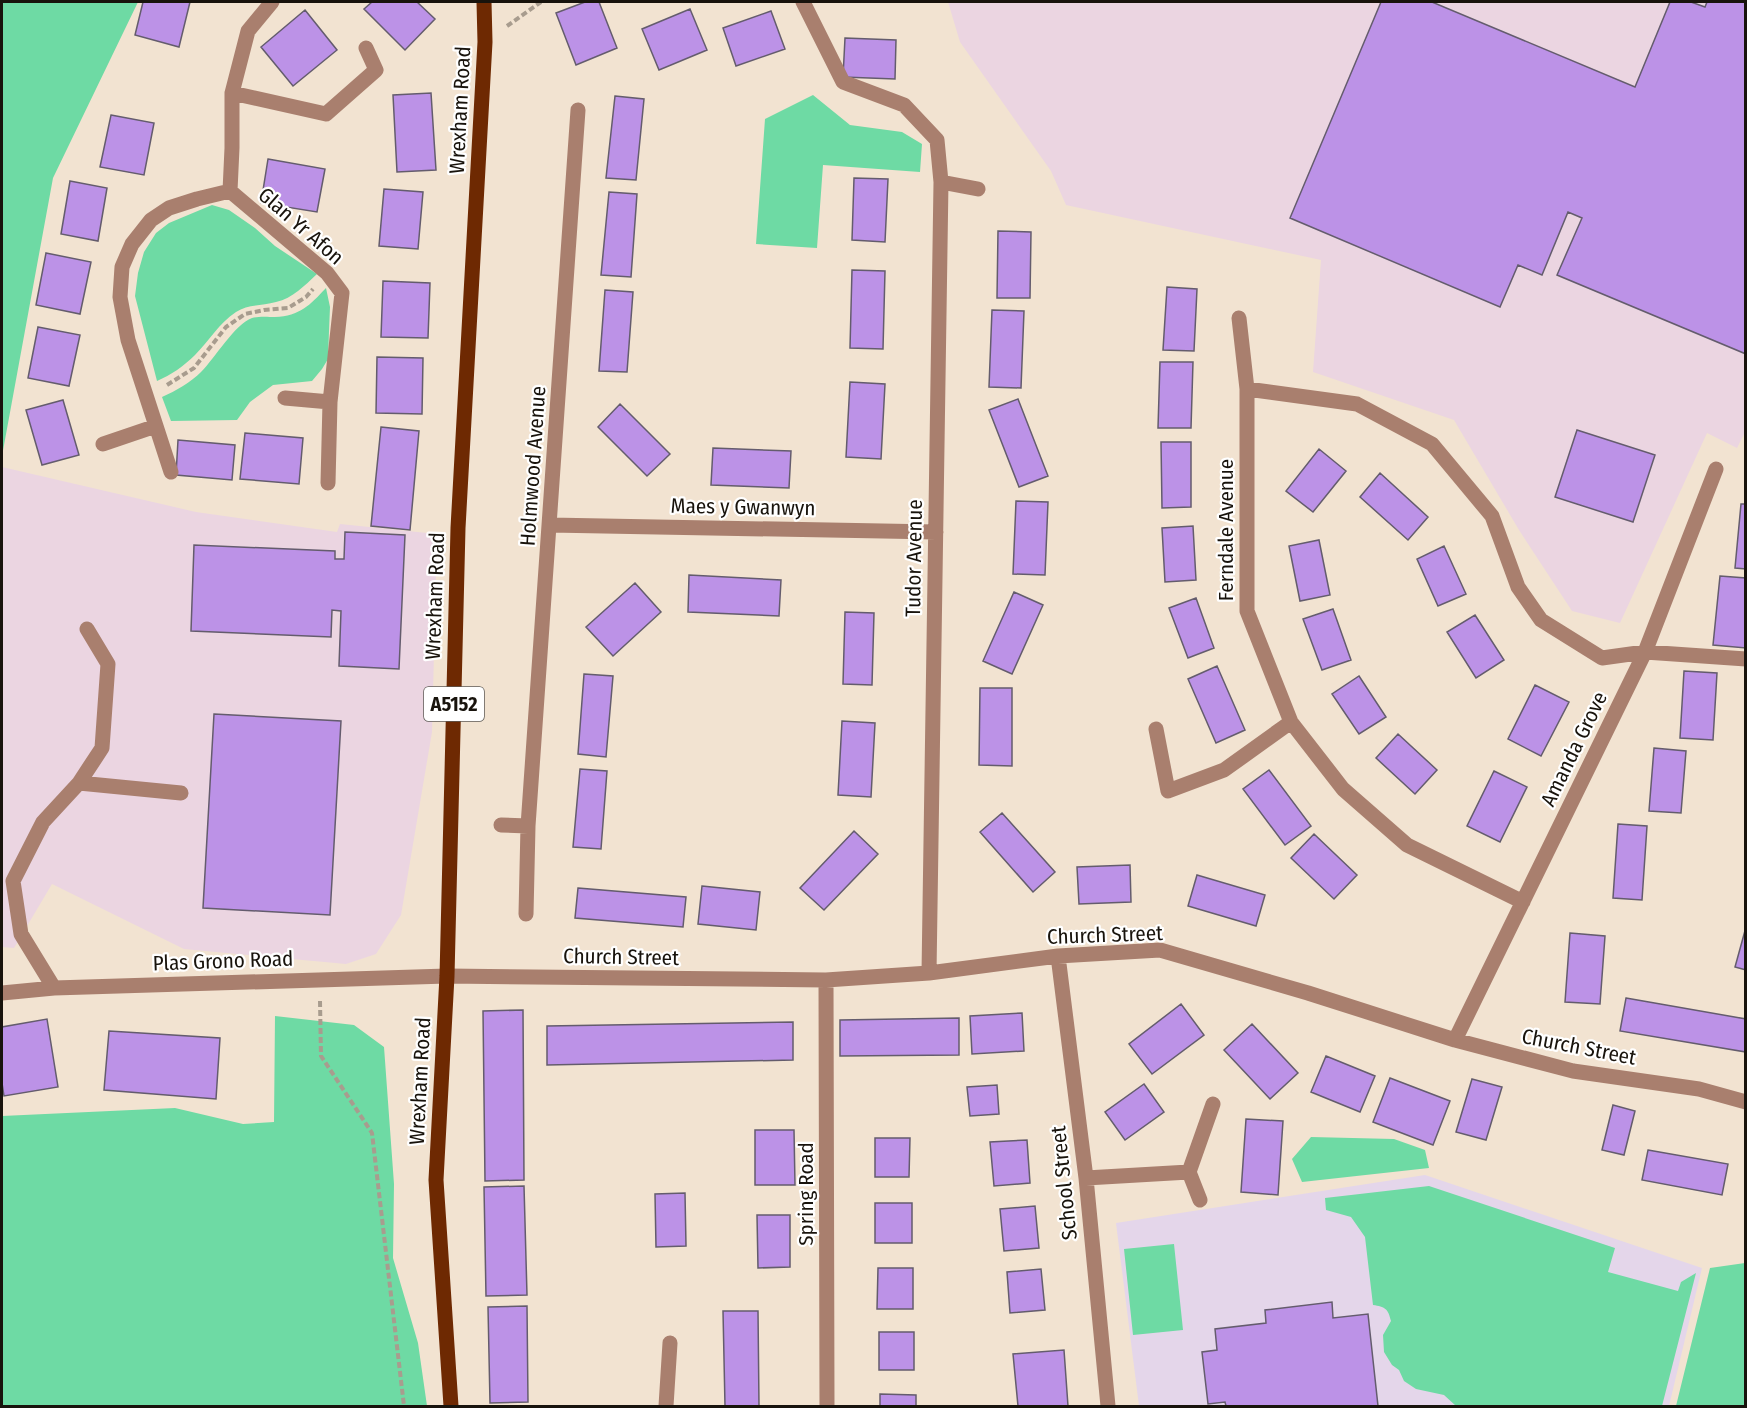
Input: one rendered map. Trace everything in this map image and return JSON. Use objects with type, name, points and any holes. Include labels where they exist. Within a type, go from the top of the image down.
[{"type":"main road","name":"Wrexham Road","points":[[451,1407],[436,1180],[447,976],[458,528],[484,42],[484,2]]},
{"type":"street","name":"Glan Yr Afon","points":[[230,191],[232,93],[248,31],[272,2]]},
{"type":"street","name":"Tudor Avenue","points":[[803,2],[843,82],[904,105],[937,140],[941,182],[929,973]]},
{"type":"street","points":[[232,93],[326,114],[376,70],[366,48]]},
{"type":"street","name":"Holmwood Avenue","points":[[526,914],[528,826],[578,110]]},
{"type":"street","points":[[941,182],[978,189]]},
{"type":"street","name":"Glan Yr Afon","points":[[230,191],[327,273],[342,293],[330,402],[328,483]]},
{"type":"street","name":"Glan Yr Afon","points":[[171,472],[128,340],[120,297],[122,267],[132,244],[151,220],[169,208],[230,191]]},
{"type":"street","name":"Ferndale Avenue","points":[[1239,318],[1247,389],[1247,611],[1291,722],[1343,789],[1407,845],[1523,902]]},
{"type":"street","points":[[1247,389],[1357,404],[1432,444],[1492,516],[1518,587],[1541,620],[1602,658],[1645,652],[1746,659]]},
{"type":"street","points":[[285,398],[330,402]]},
{"type":"street","points":[[103,444],[156,426]]},
{"type":"street","name":"Amanda Grove","points":[[1455,1040],[1645,652],[1716,470]]},
{"type":"street","name":"Maes y Gwanwyn","points":[[550,525],[936,531]]},
{"type":"street","points":[[54,988],[21,934],[13,881],[43,822],[79,783],[102,748],[108,664],[87,629]]},
{"type":"street","points":[[1156,729],[1168,791],[1224,770],[1291,722]]},
{"type":"street","points":[[79,783],[180,793]]},
{"type":"street","points":[[501,825],[528,826]]},
{"type":"street","name":"Church Street","points":[[447,976],[826,980],[929,973],[1058,956],[1160,950],[1308,993],[1455,1040],[1573,1071],[1699,1089],[1746,1102]]},
{"type":"street","name":"School Street","points":[[1058,956],[1086,1178],[1108,1407]]},
{"type":"street","name":"Plas Grono Road","points":[[2,993],[54,988],[447,976]]},
{"type":"street","name":"Spring Road","points":[[826,980],[827,1407]]},
{"type":"street","points":[[1200,1200],[1189,1172],[1213,1104]]},
{"type":"street","points":[[1086,1178],[1189,1172]]},
{"type":"street","points":[[666,1407],[670,1344]]},
{"type":"path","points":[[484,42],[541,2]]},
{"type":"path","points":[[145,391],[168,384],[194,368],[226,327],[245,314],[288,308],[306,297],[327,273]]},
{"type":"path","points":[[320,979],[321,1056],[372,1133],[404,1407]]},
{"type":"shaded area","points":[[948,2],[1745,2],[1745,432],[1737,448],[1707,433],[1620,623],[1572,611],[1519,530],[1454,420],[1313,372],[1321,260],[1066,205],[1051,171],[960,42]]},
{"type":"shaded area","points":[[2,467],[196,512],[337,532],[340,524],[437,534],[432,732],[401,915],[376,954],[346,964],[184,949],[52,884],[14,948],[2,947]]},
{"type":"shaded area","points":[[1425,1175],[1702,1268],[1669,1406],[1139,1406],[1116,1223]]},
{"type":"green space","points":[[2,2],[138,2],[53,178],[2,456]]},
{"type":"green space","points":[[813,95],[850,125],[902,132],[922,144],[920,172],[823,165],[817,248],[756,244],[765,119]]},
{"type":"green space","points":[[212,205],[229,210],[255,228],[275,246],[317,274],[288,298],[236,312],[224,321],[191,359],[157,381],[135,296],[144,252],[156,233],[169,223]]},
{"type":"green space","points":[[326,288],[330,307],[328,359],[312,381],[273,385],[250,402],[237,420],[171,421],[162,397],[197,376],[239,327],[252,318],[284,316],[298,312]]},
{"type":"green space","points":[[275,1016],[354,1025],[384,1047],[394,1184],[393,1258],[418,1343],[427,1406],[2,1406],[2,1116],[175,1108],[243,1124],[274,1122]]},
{"type":"green space","points":[[1311,1137],[1394,1139],[1425,1150],[1429,1168],[1302,1182],[1292,1159]]},
{"type":"green space","points":[[1429,1186],[1615,1248],[1608,1272],[1678,1291],[1681,1282],[1696,1273],[1662,1406],[1456,1406],[1444,1395],[1416,1389],[1404,1381],[1399,1370],[1392,1365],[1384,1352],[1383,1335],[1391,1321],[1385,1309],[1373,1305],[1365,1237],[1351,1217],[1326,1210],[1325,1198]]},
{"type":"green space","points":[[1174,1244],[1183,1330],[1133,1335],[1124,1249]]},
{"type":"green space","points":[[1745,1263],[1745,1406],[1676,1406],[1710,1268]]},
{"type":"building","points":[[143,2],[190,2],[179,47],[135,35]]},
{"type":"building","points":[[372,2],[417,2],[435,19],[405,50],[364,9]]},
{"type":"building","points":[[585,2],[599,2],[617,48],[576,65],[556,13]]},
{"type":"building","points":[[1381,2],[1432,2],[1635,87],[1670,2],[1691,2],[1705,7],[1707,2],[1746,2],[1746,354],[1557,275],[1582,218],[1568,212],[1542,275],[1518,265],[1500,307],[1290,218]]},
{"type":"building","points":[[690,9],[707,50],[659,70],[642,29]]},
{"type":"building","points":[[305,10],[337,50],[293,86],[261,47]]},
{"type":"building","points":[[771,11],[785,49],[736,66],[723,28]]},
{"type":"building","points":[[845,38],[896,40],[895,79],[843,77]]},
{"type":"building","points":[[431,93],[436,170],[397,172],[393,95]]},
{"type":"building","points":[[615,96],[644,99],[636,180],[606,178]]},
{"type":"building","points":[[111,115],[154,123],[144,175],[100,167]]},
{"type":"building","points":[[268,159],[325,169],[317,212],[261,203]]},
{"type":"building","points":[[854,178],[888,179],[885,242],[852,240]]},
{"type":"building","points":[[70,181],[107,188],[98,241],[61,234]]},
{"type":"building","points":[[384,189],[423,192],[418,249],[379,246]]},
{"type":"building","points":[[609,192],[637,194],[631,277],[601,275]]},
{"type":"building","points":[[998,231],[1031,232],[1030,298],[997,298]]},
{"type":"building","points":[[46,253],[91,262],[80,314],[36,305]]},
{"type":"building","points":[[852,270],[885,271],[883,349],[850,348]]},
{"type":"building","points":[[383,281],[430,283],[428,338],[381,337]]},
{"type":"building","points":[[1167,287],[1197,289],[1194,351],[1163,350]]},
{"type":"building","points":[[605,290],[633,292],[627,372],[599,371]]},
{"type":"building","points":[[992,310],[1024,311],[1021,388],[989,387]]},
{"type":"building","points":[[38,327],[80,335],[69,386],[28,378]]},
{"type":"building","points":[[377,357],[423,358],[422,414],[376,413]]},
{"type":"building","points":[[1160,362],[1193,362],[1191,428],[1158,428]]},
{"type":"building","points":[[850,382],[885,384],[881,459],[846,457]]},
{"type":"building","points":[[1018,399],[1048,476],[1019,487],[989,410]]},
{"type":"building","points":[[63,400],[79,455],[42,465],[26,410]]},
{"type":"building","points":[[620,404],[670,454],[647,476],[598,427]]},
{"type":"building","points":[[381,427],[419,431],[410,530],[371,526]]},
{"type":"building","points":[[1577,430],[1655,455],[1633,522],[1555,497]]},
{"type":"building","points":[[245,433],[303,438],[299,484],[240,479]]},
{"type":"building","points":[[178,440],[235,445],[232,480],[176,475]]},
{"type":"building","points":[[1161,442],[1191,442],[1191,507],[1162,508]]},
{"type":"building","points":[[713,448],[791,451],[789,488],[711,485]]},
{"type":"building","points":[[1319,449],[1346,471],[1313,512],[1286,491]]},
{"type":"building","points":[[1380,473],[1428,517],[1408,540],[1360,497]]},
{"type":"building","points":[[1016,501],[1048,502],[1045,575],[1013,574]]},
{"type":"building","points":[[1741,504],[1746,504],[1746,569],[1735,568]]},
{"type":"building","points":[[1193,526],[1196,580],[1165,582],[1162,528]]},
{"type":"building","points":[[345,532],[405,535],[399,669],[339,666],[341,611],[332,610],[331,637],[191,631],[194,545],[335,551],[335,559],[344,559]]},
{"type":"building","points":[[1319,540],[1330,595],[1300,601],[1289,546]]},
{"type":"building","points":[[1444,546],[1466,594],[1438,606],[1417,559]]},
{"type":"building","points":[[689,575],[781,580],[779,616],[688,612]]},
{"type":"building","points":[[1720,576],[1746,578],[1746,648],[1713,645]]},
{"type":"building","points":[[635,583],[661,612],[613,656],[586,627]]},
{"type":"building","points":[[1014,592],[1043,605],[1012,674],[983,661]]},
{"type":"building","points":[[1196,598],[1214,648],[1188,658],[1169,608]]},
{"type":"building","points":[[1333,609],[1351,660],[1322,670],[1303,619]]},
{"type":"building","points":[[845,612],[874,613],[872,685],[843,684]]},
{"type":"building","points":[[1475,615],[1504,660],[1476,678],[1447,632]]},
{"type":"building","points":[[1217,666],[1245,730],[1216,743],[1188,679]]},
{"type":"building","points":[[1684,671],[1717,673],[1713,740],[1680,738]]},
{"type":"building","points":[[584,674],[613,676],[606,757],[578,754]]},
{"type":"building","points":[[1359,676],[1386,717],[1359,734],[1332,694]]},
{"type":"building","points":[[1535,685],[1569,702],[1541,756],[1508,739]]},
{"type":"building","points":[[980,688],[1012,688],[1012,766],[979,765]]},
{"type":"building","points":[[214,714],[341,721],[330,915],[203,908]]},
{"type":"building","points":[[842,721],[875,723],[871,797],[838,795]]},
{"type":"building","points":[[1398,734],[1437,770],[1415,794],[1376,758]]},
{"type":"building","points":[[1654,748],[1686,751],[1681,813],[1649,811]]},
{"type":"building","points":[[580,769],[607,771],[601,849],[573,847]]},
{"type":"building","points":[[1269,770],[1311,826],[1285,845],[1243,789]]},
{"type":"building","points":[[1494,771],[1527,787],[1500,842],[1467,826]]},
{"type":"building","points":[[1002,813],[1055,872],[1033,892],[980,832]]},
{"type":"building","points":[[1618,824],[1647,826],[1642,900],[1613,898]]},
{"type":"building","points":[[854,831],[878,854],[824,910],[800,888]]},
{"type":"building","points":[[1314,834],[1357,875],[1334,899],[1291,858]]},
{"type":"building","points":[[1130,865],[1131,902],[1079,904],[1077,867]]},
{"type":"building","points":[[1197,875],[1265,895],[1256,926],[1188,906]]},
{"type":"building","points":[[702,886],[760,892],[756,930],[698,924]]},
{"type":"building","points":[[578,888],[686,897],[683,927],[575,918]]},
{"type":"building","points":[[1746,927],[1746,970],[1735,967]]},
{"type":"building","points":[[1570,933],[1605,936],[1600,1004],[1565,1002]]},
{"type":"building","points":[[1626,998],[1746,1019],[1746,1052],[1620,1031]]},
{"type":"building","points":[[1181,1004],[1204,1035],[1152,1074],[1129,1044]]},
{"type":"building","points":[[523,1010],[524,1180],[485,1181],[483,1011]]},
{"type":"building","points":[[1022,1013],[1024,1051],[972,1054],[970,1016]]},
{"type":"building","points":[[959,1018],[959,1055],[840,1056],[840,1020]]},
{"type":"building","points":[[47,1019],[58,1087],[4,1096],[2,1027]]},
{"type":"building","points":[[793,1022],[793,1060],[547,1065],[547,1026]]},
{"type":"building","points":[[1252,1024],[1298,1073],[1270,1099],[1224,1050]]},
{"type":"building","points":[[109,1031],[220,1038],[216,1099],[104,1090]]},
{"type":"building","points":[[1326,1056],[1375,1076],[1360,1112],[1311,1092]]},
{"type":"building","points":[[1390,1078],[1450,1101],[1433,1145],[1373,1122]]},
{"type":"building","points":[[1472,1079],[1502,1087],[1486,1140],[1456,1132]]},
{"type":"building","points":[[1144,1084],[1164,1112],[1125,1140],[1105,1112]]},
{"type":"building","points":[[997,1085],[999,1114],[970,1116],[967,1087]]},
{"type":"building","points":[[1613,1105],[1635,1111],[1624,1155],[1602,1150]]},
{"type":"building","points":[[1246,1119],[1283,1121],[1278,1195],[1241,1192]]},
{"type":"building","points":[[755,1130],[794,1130],[795,1185],[755,1185]]},
{"type":"building","points":[[875,1138],[910,1138],[909,1177],[875,1177]]},
{"type":"building","points":[[1027,1140],[1030,1183],[994,1186],[990,1142]]},
{"type":"building","points":[[1648,1150],[1728,1164],[1722,1195],[1642,1180]]},
{"type":"building","points":[[524,1186],[527,1295],[486,1296],[484,1187]]},
{"type":"building","points":[[685,1193],[686,1246],[656,1247],[655,1194]]},
{"type":"building","points":[[875,1203],[912,1203],[912,1243],[875,1243]]},
{"type":"building","points":[[1035,1206],[1039,1248],[1004,1251],[1000,1209]]},
{"type":"building","points":[[757,1215],[790,1215],[790,1267],[758,1268]]},
{"type":"building","points":[[878,1268],[913,1268],[913,1309],[877,1309]]},
{"type":"building","points":[[1041,1269],[1045,1310],[1010,1313],[1007,1272]]},
{"type":"building","points":[[1332,1302],[1333,1318],[1368,1314],[1378,1406],[1226,1406],[1225,1402],[1208,1404],[1202,1352],[1217,1350],[1215,1329],[1266,1323],[1265,1310]]},
{"type":"building","points":[[527,1306],[528,1402],[490,1403],[488,1307]]},
{"type":"building","points":[[723,1311],[758,1311],[759,1406],[725,1406]]},
{"type":"building","points":[[879,1332],[914,1332],[914,1370],[879,1370]]},
{"type":"building","points":[[1064,1350],[1068,1406],[1018,1406],[1013,1354]]},
{"type":"building","points":[[880,1394],[916,1395],[916,1406],[880,1406]]}]
